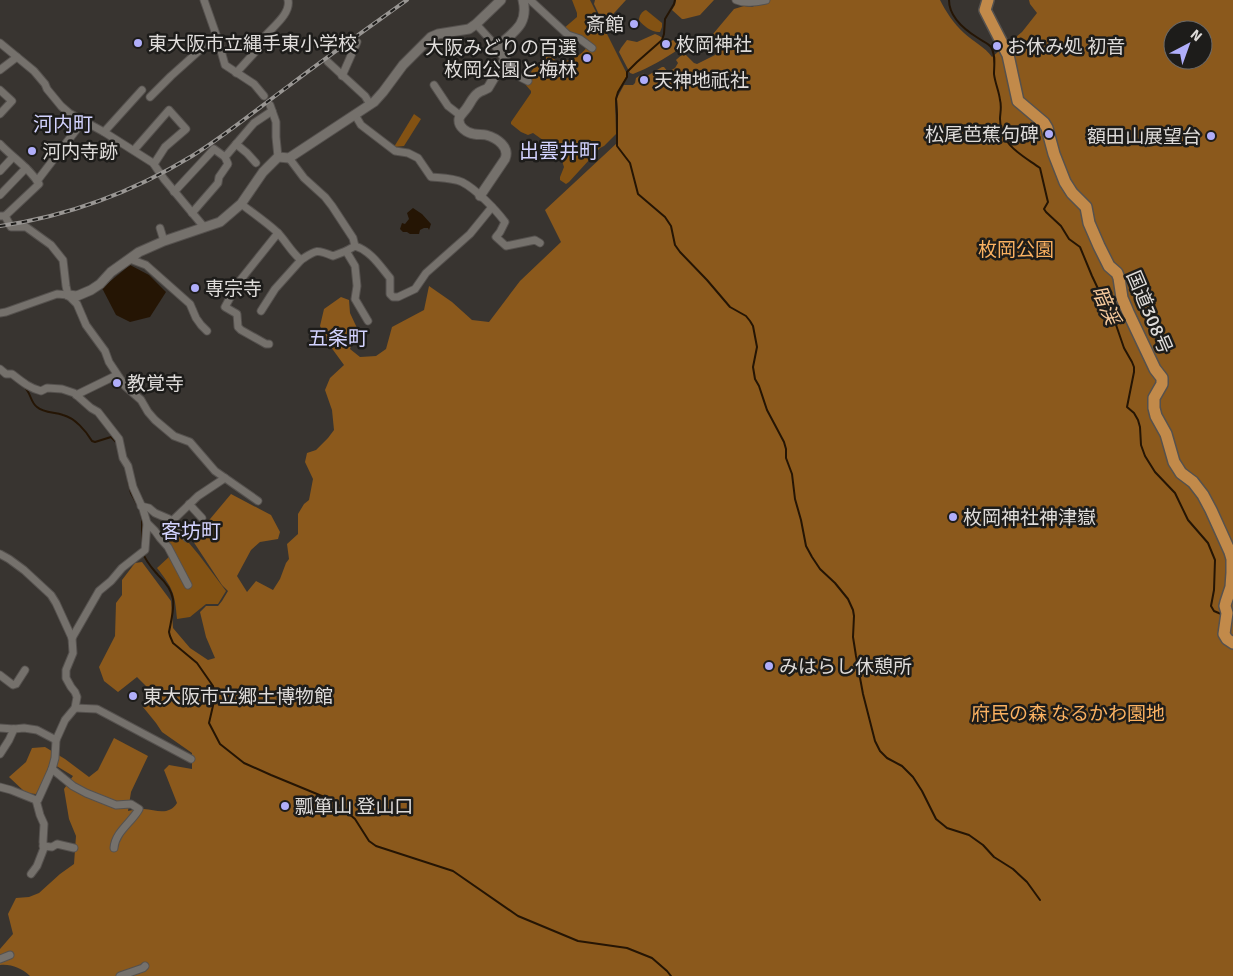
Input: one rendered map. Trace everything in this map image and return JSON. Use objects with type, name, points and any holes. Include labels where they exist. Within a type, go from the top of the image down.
[{"type":"highway","name":"国道308号","points":[[988,0],[985,10],[1008,55],[1018,101],[1044,123],[1047,128],[1054,154],[1065,182],[1072,193],[1086,207],[1089,223],[1099,246],[1109,266],[1117,273],[1122,298],[1128,312],[1156,372],[1162,378],[1162,384],[1154,398],[1154,408],[1156,416],[1166,434],[1174,462],[1180,473],[1193,482],[1203,495],[1230,552],[1232,574],[1231,587],[1226,602],[1227,615],[1224,634],[1233,643]]},
{"type":"street","points":[[204,0],[225,65],[254,84],[264,96]]},
{"type":"street","points":[[236,73],[267,39],[266,35],[288,11],[288,0]]},
{"type":"street","points":[[278,157],[289,158],[355,115],[383,92],[403,65],[431,38],[438,34],[469,29],[501,0]]},
{"type":"street","points":[[496,47],[521,24],[524,15],[522,0]]},
{"type":"street","points":[[530,0],[568,35],[580,39],[592,48]]},
{"type":"street","points":[[736,0],[756,3],[766,0]]},
{"type":"street","points":[[476,24],[503,55],[504,61],[512,73],[528,81]]},
{"type":"street","points":[[150,97],[200,50],[218,40]]},
{"type":"street","points":[[342,76],[357,42]]},
{"type":"street","points":[[0,44],[34,71],[61,106],[69,113],[104,132],[154,164],[174,192],[204,227]]},
{"type":"street","points":[[0,70],[17,57]]},
{"type":"street","points":[[480,196],[505,159],[506,149],[493,137],[470,133],[465,130],[459,120],[478,92],[488,88],[504,61]]},
{"type":"street","points":[[328,62],[365,96],[370,104]]},
{"type":"street","points":[[434,84],[448,106],[461,116]]},
{"type":"street","points":[[0,90],[12,101],[0,114]]},
{"type":"street","points":[[104,132],[142,90]]},
{"type":"street","points":[[225,157],[254,123],[271,108],[276,122],[278,157]]},
{"type":"street","points":[[134,150],[169,110],[186,129],[165,147],[154,164]]},
{"type":"street","points":[[355,115],[361,125],[395,151],[408,153],[418,158],[431,176],[462,182],[480,196],[505,222],[496,237],[506,246],[535,240],[540,243]]},
{"type":"street","points":[[83,121],[38,181],[39,184],[2,216],[11,227],[26,227],[51,245],[63,260],[68,295],[77,304],[86,325],[105,351],[117,375],[125,386],[141,400],[155,420],[174,436],[190,442],[216,471],[258,502]]},
{"type":"street","points":[[0,144],[38,181]]},
{"type":"street","points":[[236,144],[256,163]]},
{"type":"street","points":[[174,192],[214,149],[225,157],[228,164],[219,176],[218,183],[192,213]]},
{"type":"street","points":[[0,171],[13,157]]},
{"type":"street","points":[[0,313],[57,294],[77,296],[100,284],[112,272],[139,252],[164,241],[220,222],[241,204],[263,172],[278,157]]},
{"type":"street","points":[[289,158],[304,178],[332,206],[353,238],[355,246],[373,256],[390,278],[390,294],[393,297],[398,297],[415,289],[426,274],[470,234],[492,207]]},
{"type":"street","points":[[0,195],[26,168]]},
{"type":"street","points":[[241,204],[278,233],[301,260]]},
{"type":"street","points":[[160,228],[164,241]]},
{"type":"street","points":[[269,344],[241,330],[238,327],[237,314],[225,307],[238,283],[278,233]]},
{"type":"street","points":[[261,311],[275,289],[301,260],[315,251],[322,251],[333,256],[355,246]]},
{"type":"street","points":[[346,250],[355,266],[358,286],[355,299],[368,322]]},
{"type":"street","points":[[130,259],[146,265],[190,304],[200,325],[208,331]]},
{"type":"street","points":[[0,369],[6,374],[12,374],[33,390],[41,391],[47,388],[62,389],[74,393],[98,412],[119,439],[123,458],[128,466],[133,487],[147,523],[146,550],[122,568],[99,592],[72,638]]},
{"type":"street","points":[[76,395],[117,375]]},
{"type":"street","points":[[172,521],[198,496],[226,478]]},
{"type":"street","points":[[189,504],[202,518]]},
{"type":"street","points":[[141,506],[149,508],[172,521],[187,538]]},
{"type":"street","points":[[147,523],[168,547],[188,585]]},
{"type":"street","points":[[0,554],[24,570],[51,596],[72,638],[73,653],[66,670],[66,678],[77,697],[75,708],[65,720],[56,740],[52,769],[38,800],[36,800]]},
{"type":"street","points":[[0,675],[13,685],[16,684],[25,670]]},
{"type":"street","points":[[75,708],[96,709],[190,759]]},
{"type":"street","points":[[0,728],[37,730],[56,740]]},
{"type":"street","points":[[0,754],[10,740],[14,729]]},
{"type":"street","points":[[52,769],[86,793],[116,805],[131,804],[140,808],[120,832],[114,843],[114,848]]},
{"type":"street","points":[[0,787],[36,800]]},
{"type":"street","points":[[31,874],[37,866],[44,848],[42,842],[44,824],[36,800]]},
{"type":"street","points":[[43,846],[52,847],[57,844],[74,848]]},
{"type":"street","points":[[0,959],[10,955]]},
{"type":"street","points":[[120,976],[145,966]]},
{"type":"shaded area","points":[[572,0],[590,0],[626,72],[626,77],[615,101],[616,134],[566,184],[560,180],[564,167],[562,161],[549,149],[547,143],[533,133],[528,135],[521,132],[511,122],[531,93],[525,84],[537,64],[549,55],[560,62],[570,60],[582,53],[589,44],[563,29],[577,17]]},
{"type":"shaded area","points":[[646,10],[662,23],[660,32],[648,29],[639,20],[643,11]]},
{"type":"shaded area","points":[[414,114],[421,119],[404,146],[394,147]]},
{"type":"shaded area","points":[[413,208],[431,224],[429,230],[424,228],[420,230],[419,234],[410,234],[400,229],[402,223],[405,224],[409,219],[407,213]]},
{"type":"shaded area","points":[[130,265],[149,275],[166,292],[150,317],[130,322],[116,315],[102,288]]},
{"type":"shaded area","points":[[179,531],[226,591],[218,604],[206,604],[190,617],[177,619],[172,592],[167,581],[157,568],[170,556],[167,541]]},
{"type":"green space","points":[[595,0],[626,0],[603,23],[594,4]]},
{"type":"green space","points":[[676,0],[714,0],[700,15],[682,19],[672,10]]},
{"type":"green space","points":[[766,0],[940,0],[957,26],[992,57],[1022,32],[1037,13],[1029,0],[1233,0],[1233,976],[30,976],[16,967],[0,965],[0,949],[13,934],[8,914],[16,898],[29,897],[39,893],[74,864],[76,836],[69,819],[64,789],[73,776],[50,762],[48,771],[36,794],[26,793],[9,777],[26,762],[32,748],[45,747],[89,777],[98,770],[114,738],[148,756],[131,792],[128,811],[144,809],[166,811],[170,810],[177,803],[164,770],[169,765],[192,769],[192,753],[162,732],[143,707],[148,688],[137,677],[118,692],[104,681],[99,667],[115,636],[116,603],[122,595],[122,580],[135,563],[142,562],[171,601],[173,628],[190,648],[208,660],[215,658],[206,637],[200,612],[206,606],[218,606],[228,591],[191,538],[200,531],[231,494],[271,515],[280,532],[278,539],[260,542],[251,550],[237,576],[247,592],[256,581],[273,590],[289,559],[287,544],[298,534],[298,514],[309,500],[313,479],[305,462],[307,453],[316,450],[334,430],[332,410],[325,390],[330,378],[344,365],[328,343],[320,326],[324,309],[341,297],[349,300],[350,313],[357,328],[350,349],[360,357],[376,356],[386,349],[392,327],[424,310],[429,286],[452,302],[472,320],[489,322],[520,281],[561,242],[545,210],[617,143],[617,98],[624,85],[633,85],[636,78],[644,73],[639,79],[644,83],[647,76],[662,67],[668,72],[675,68],[678,63],[676,60],[684,53],[697,64],[715,55],[713,34],[734,9],[744,6],[752,7]]},
{"type":"green space","points":[[655,34],[670,42],[673,40],[679,45],[679,49],[645,69],[633,74],[630,73],[619,52],[621,48],[627,40],[637,42]]},
{"type":"waterway","points":[[675,0],[665,19],[662,40],[627,72],[627,77],[618,92],[616,99],[617,146],[630,163],[638,194],[665,217],[671,226],[675,245],[680,252],[730,307],[746,316],[753,326],[757,347],[753,367],[755,379],[767,410],[784,442],[806,546],[820,569],[848,599],[853,610],[853,637],[863,694],[875,741],[880,751],[887,758],[902,766],[913,777],[936,819],[947,828],[969,835],[983,845],[994,857],[1013,869],[1027,882],[1040,900]]},
{"type":"waterway","name":"暗渓","points":[[949,0],[952,12],[959,22],[968,31],[987,43],[993,50],[994,74],[1001,103],[1000,119],[1004,136],[1019,154],[1040,168],[1048,202],[1044,209],[1061,226],[1069,239],[1080,247],[1092,276],[1114,319],[1124,348],[1134,367],[1127,407],[1138,420],[1141,445],[1145,456],[1155,472],[1175,493],[1188,520],[1208,543],[1215,560],[1214,590],[1211,606],[1214,611],[1221,614]]},
{"type":"waterway","points":[[24,387],[37,407],[72,419],[92,441],[95,442],[111,437],[117,443]]},
{"type":"waterway","points":[[128,481],[131,493],[138,506]]},
{"type":"waterway","points":[[141,513],[142,546]]},
{"type":"waterway","points":[[143,553],[147,562],[165,582],[172,595],[173,608],[169,632],[173,643],[197,663],[213,686],[215,697],[209,723],[220,744],[244,763],[334,801],[355,819],[369,841],[376,846],[453,871],[518,916],[578,941],[627,948],[652,958],[671,976]]},
{"type":"railway","points":[[0,226],[50,216],[99,201],[170,169],[217,139],[407,0]]},
{"type":"place","name":"斎館","points":[[634,24]]},
{"type":"place","name":"東大阪市立縄手東小学校","points":[[138,43]]},
{"type":"place","name":"枚岡神社","points":[[666,44]]},
{"type":"place","name":"お休み処 初音","points":[[997,46]]},
{"type":"place","name":"大阪みどりの百選 枚岡公園と梅林","points":[[587,58]]},
{"type":"place","name":"天神地祇社","points":[[644,80]]},
{"type":"place","name":"松尾芭蕉句碑","points":[[1049,134]]},
{"type":"place","name":"額田山展望台","points":[[1211,136]]},
{"type":"place","name":"河内寺跡","points":[[32,151]]},
{"type":"place","name":"専宗寺","points":[[195,288]]},
{"type":"place","name":"教覚寺","points":[[117,383]]},
{"type":"place","name":"枚岡神社神津嶽","points":[[953,517]]},
{"type":"place","name":"みはらし休憩所","points":[[769,666]]},
{"type":"place","name":"東大阪市立郷土博物館","points":[[133,696]]},
{"type":"place","name":"瓢箪山 登山口","points":[[285,806]]},
{"type":"district","name":"河内町","points":[[63,124]]},
{"type":"district","name":"出雲井町","points":[[559,151]]},
{"type":"district","name":"五条町","points":[[338,338]]},
{"type":"district","name":"客坊町","points":[[191,531]]},
{"type":"park label","name":"枚岡公園","points":[[1016,249]]},
{"type":"park label","name":"府民の森 なるかわ園地","points":[[1068,713]]}]
